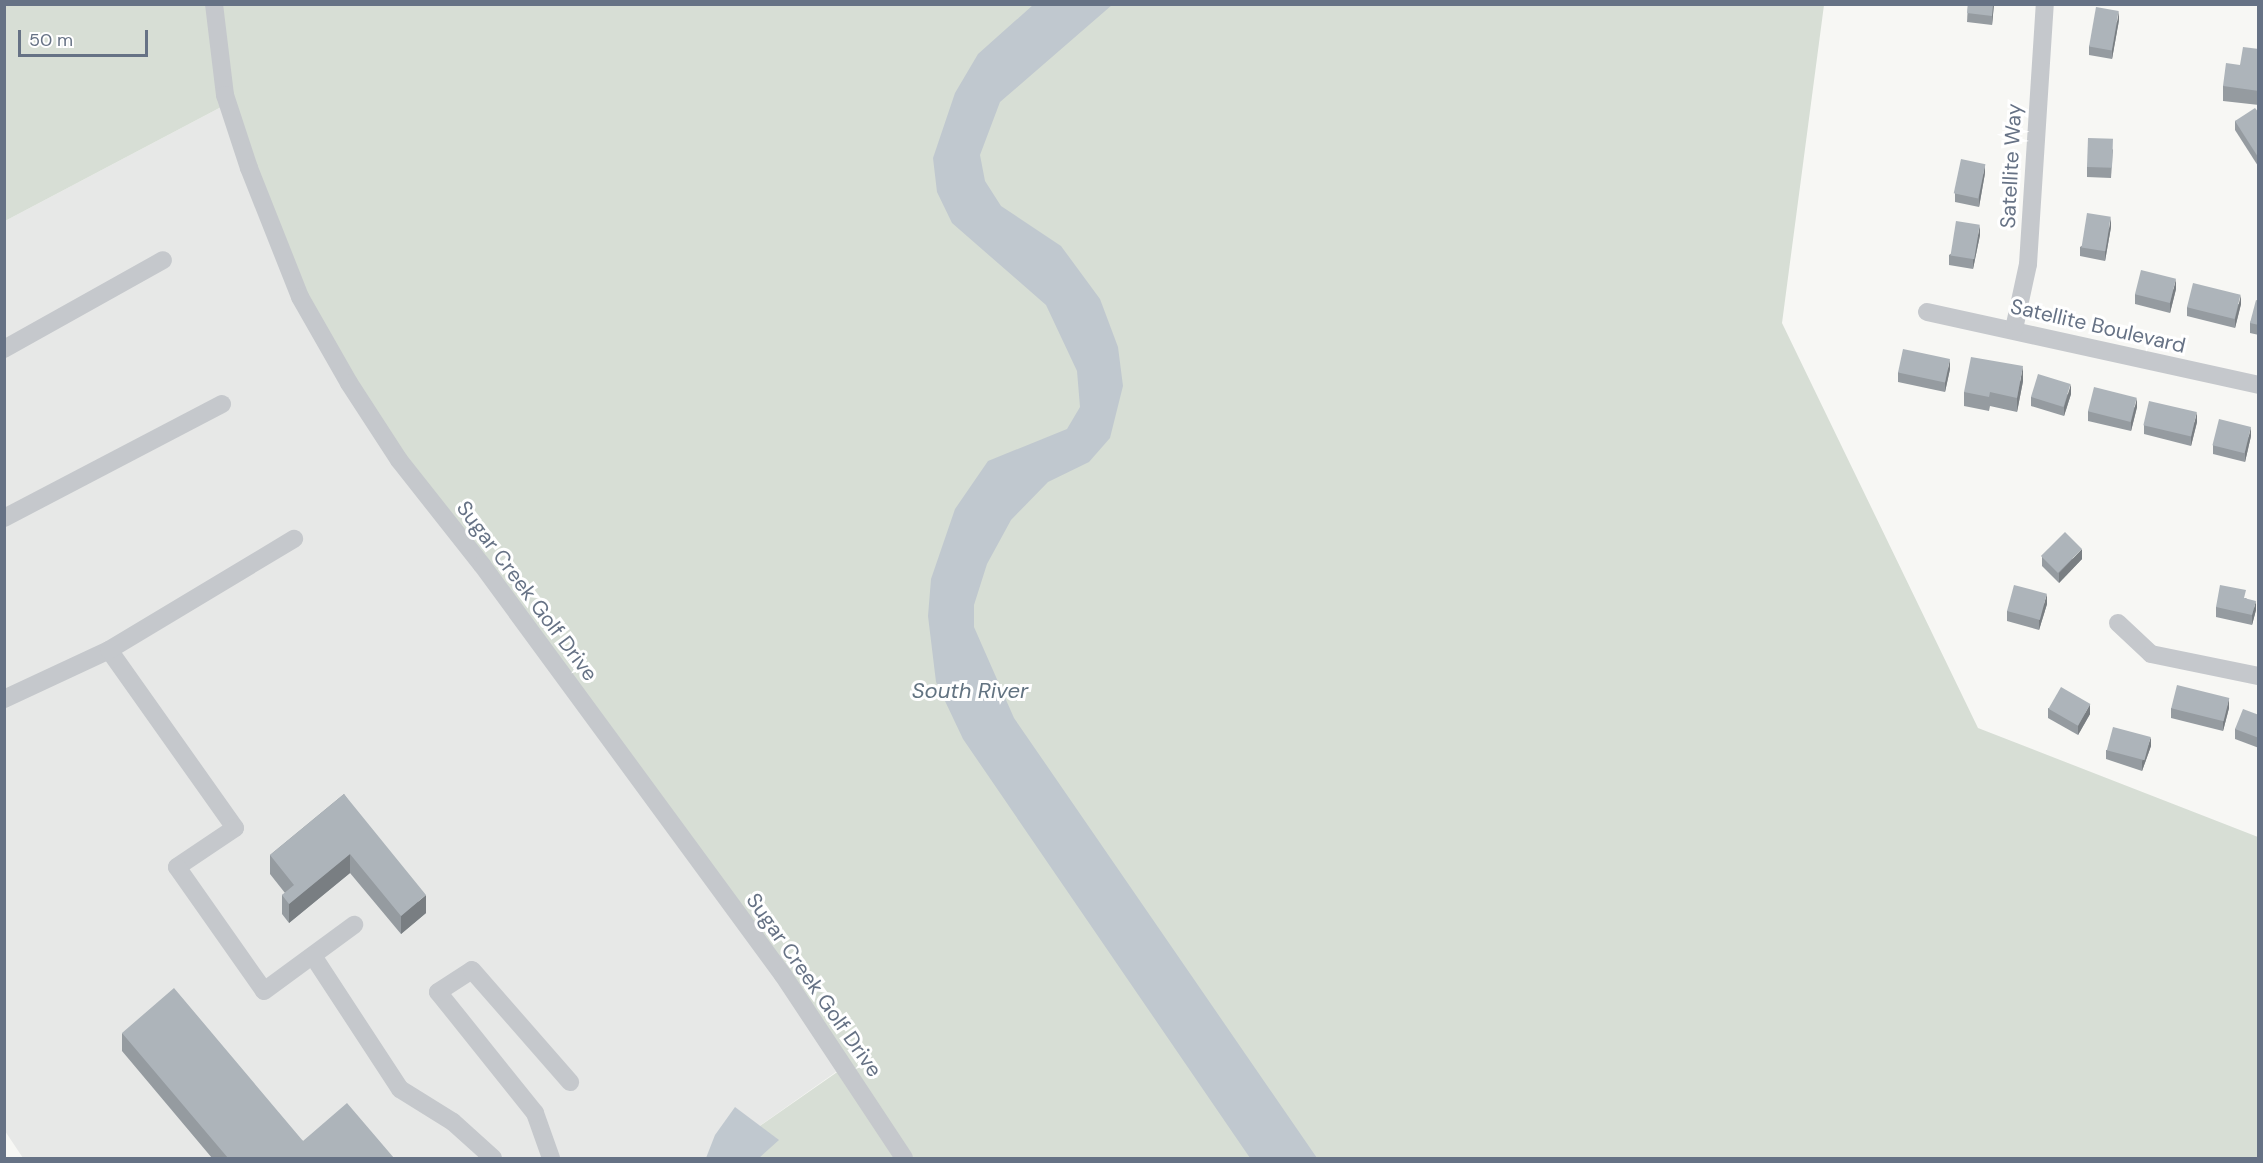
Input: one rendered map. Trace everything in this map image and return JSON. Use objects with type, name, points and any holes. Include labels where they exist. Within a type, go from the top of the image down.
[{"type":"street","name":"Sugar Creek Golf Drive","points":[[214,4],[225,95],[249,168],[300,297],[349,383],[399,460],[482,565],[783,975],[904,1158]]},
{"type":"street","name":"Satellite Way","points":[[2014,329],[2028,264],[2045,4]]},
{"type":"street","points":[[4,349],[163,260]]},
{"type":"street","name":"Satellite Boulevard","points":[[1927,312],[2014,329],[2259,386]]},
{"type":"street","points":[[4,518],[222,404]]},
{"type":"street","points":[[4,699],[109,650],[294,539]]},
{"type":"street","points":[[2118,623],[2151,654],[2259,676]]},
{"type":"street","points":[[109,650],[235,828],[177,867],[264,991],[354,925]]},
{"type":"street","points":[[313,956],[400,1089],[453,1122],[493,1158]]},
{"type":"street","points":[[551,1158],[535,1113],[438,992],[472,970],[570,1082]]},
{"type":"shaded area","points":[[5,5],[1824,5],[1782,323],[1978,728],[2258,837],[2258,1158],[714,1158],[843,1068],[378,430],[280,248],[225,105],[5,221]]},
{"type":"shaded area","points":[[225,105],[843,1067],[714,1158],[23,1158],[5,1131],[5,221]]},
{"type":"water","name":"South River","points":[[1033,5],[1112,5],[1000,102],[980,155],[985,181],[1001,206],[1061,246],[1100,299],[1118,347],[1123,386],[1110,438],[1089,462],[1048,482],[1011,520],[987,564],[974,605],[974,627],[1014,718],[1317,1158],[1250,1158],[963,739],[936,682],[928,616],[931,579],[955,509],[988,461],[1067,429],[1080,407],[1077,371],[1046,305],[952,223],[937,192],[933,158],[955,93],[978,54]]},
{"type":"water","points":[[735,1107],[779,1140],[759,1158],[706,1158],[715,1135]]},
{"type":"building","points":[[1968,4],[1993,4],[1992,16],[1967,13]]},
{"type":"building","points":[[2096,7],[2119,11],[2112,50],[2089,46]]},
{"type":"building","points":[[2243,47],[2259,49],[2259,91],[2223,86],[2226,63],[2240,65]]},
{"type":"building","points":[[2255,108],[2259,113],[2258,157],[2235,121]]},
{"type":"building","points":[[2088,138],[2113,139],[2112,168],[2087,167]]},
{"type":"building","points":[[1961,159],[1985,164],[1978,198],[1954,193]]},
{"type":"building","points":[[2087,213],[2111,217],[2105,251],[2082,248]]},
{"type":"building","points":[[1956,221],[1980,225],[1974,259],[1951,256]]},
{"type":"building","points":[[2141,270],[2176,279],[2170,303],[2135,294]]},
{"type":"building","points":[[2193,283],[2241,295],[2234,319],[2187,307]]},
{"type":"building","points":[[2256,300],[2259,301],[2259,325],[2250,323]]},
{"type":"building","points":[[1903,349],[1950,359],[1945,382],[1898,372]]},
{"type":"building","points":[[1971,357],[2023,366],[2017,398],[1990,392],[1989,397],[1964,392]]},
{"type":"building","points":[[2038,374],[2071,384],[2063,407],[2031,397]]},
{"type":"building","points":[[2094,387],[2137,398],[2131,422],[2088,411]]},
{"type":"building","points":[[2149,401],[2197,412],[2191,436],[2143,425]]},
{"type":"building","points":[[2219,419],[2251,427],[2244,453],[2212,445]]},
{"type":"building","points":[[2065,532],[2082,549],[2058,573],[2041,556]]},
{"type":"building","points":[[2014,585],[2047,594],[2040,620],[2007,611]]},
{"type":"building","points":[[2220,585],[2246,590],[2244,598],[2256,601],[2252,615],[2216,607]]},
{"type":"building","points":[[2177,685],[2229,698],[2224,721],[2171,708]]},
{"type":"building","points":[[2061,687],[2090,704],[2078,726],[2048,709]]},
{"type":"building","points":[[2243,709],[2259,715],[2259,738],[2235,729]]},
{"type":"building","points":[[2113,727],[2151,737],[2144,760],[2107,750]]},
{"type":"building","points":[[344,794],[426,895],[401,916],[350,854],[289,904],[282,895],[294,885],[270,855]]},
{"type":"building","points":[[174,988],[303,1141],[347,1103],[394,1158],[228,1158],[122,1033]]}]
